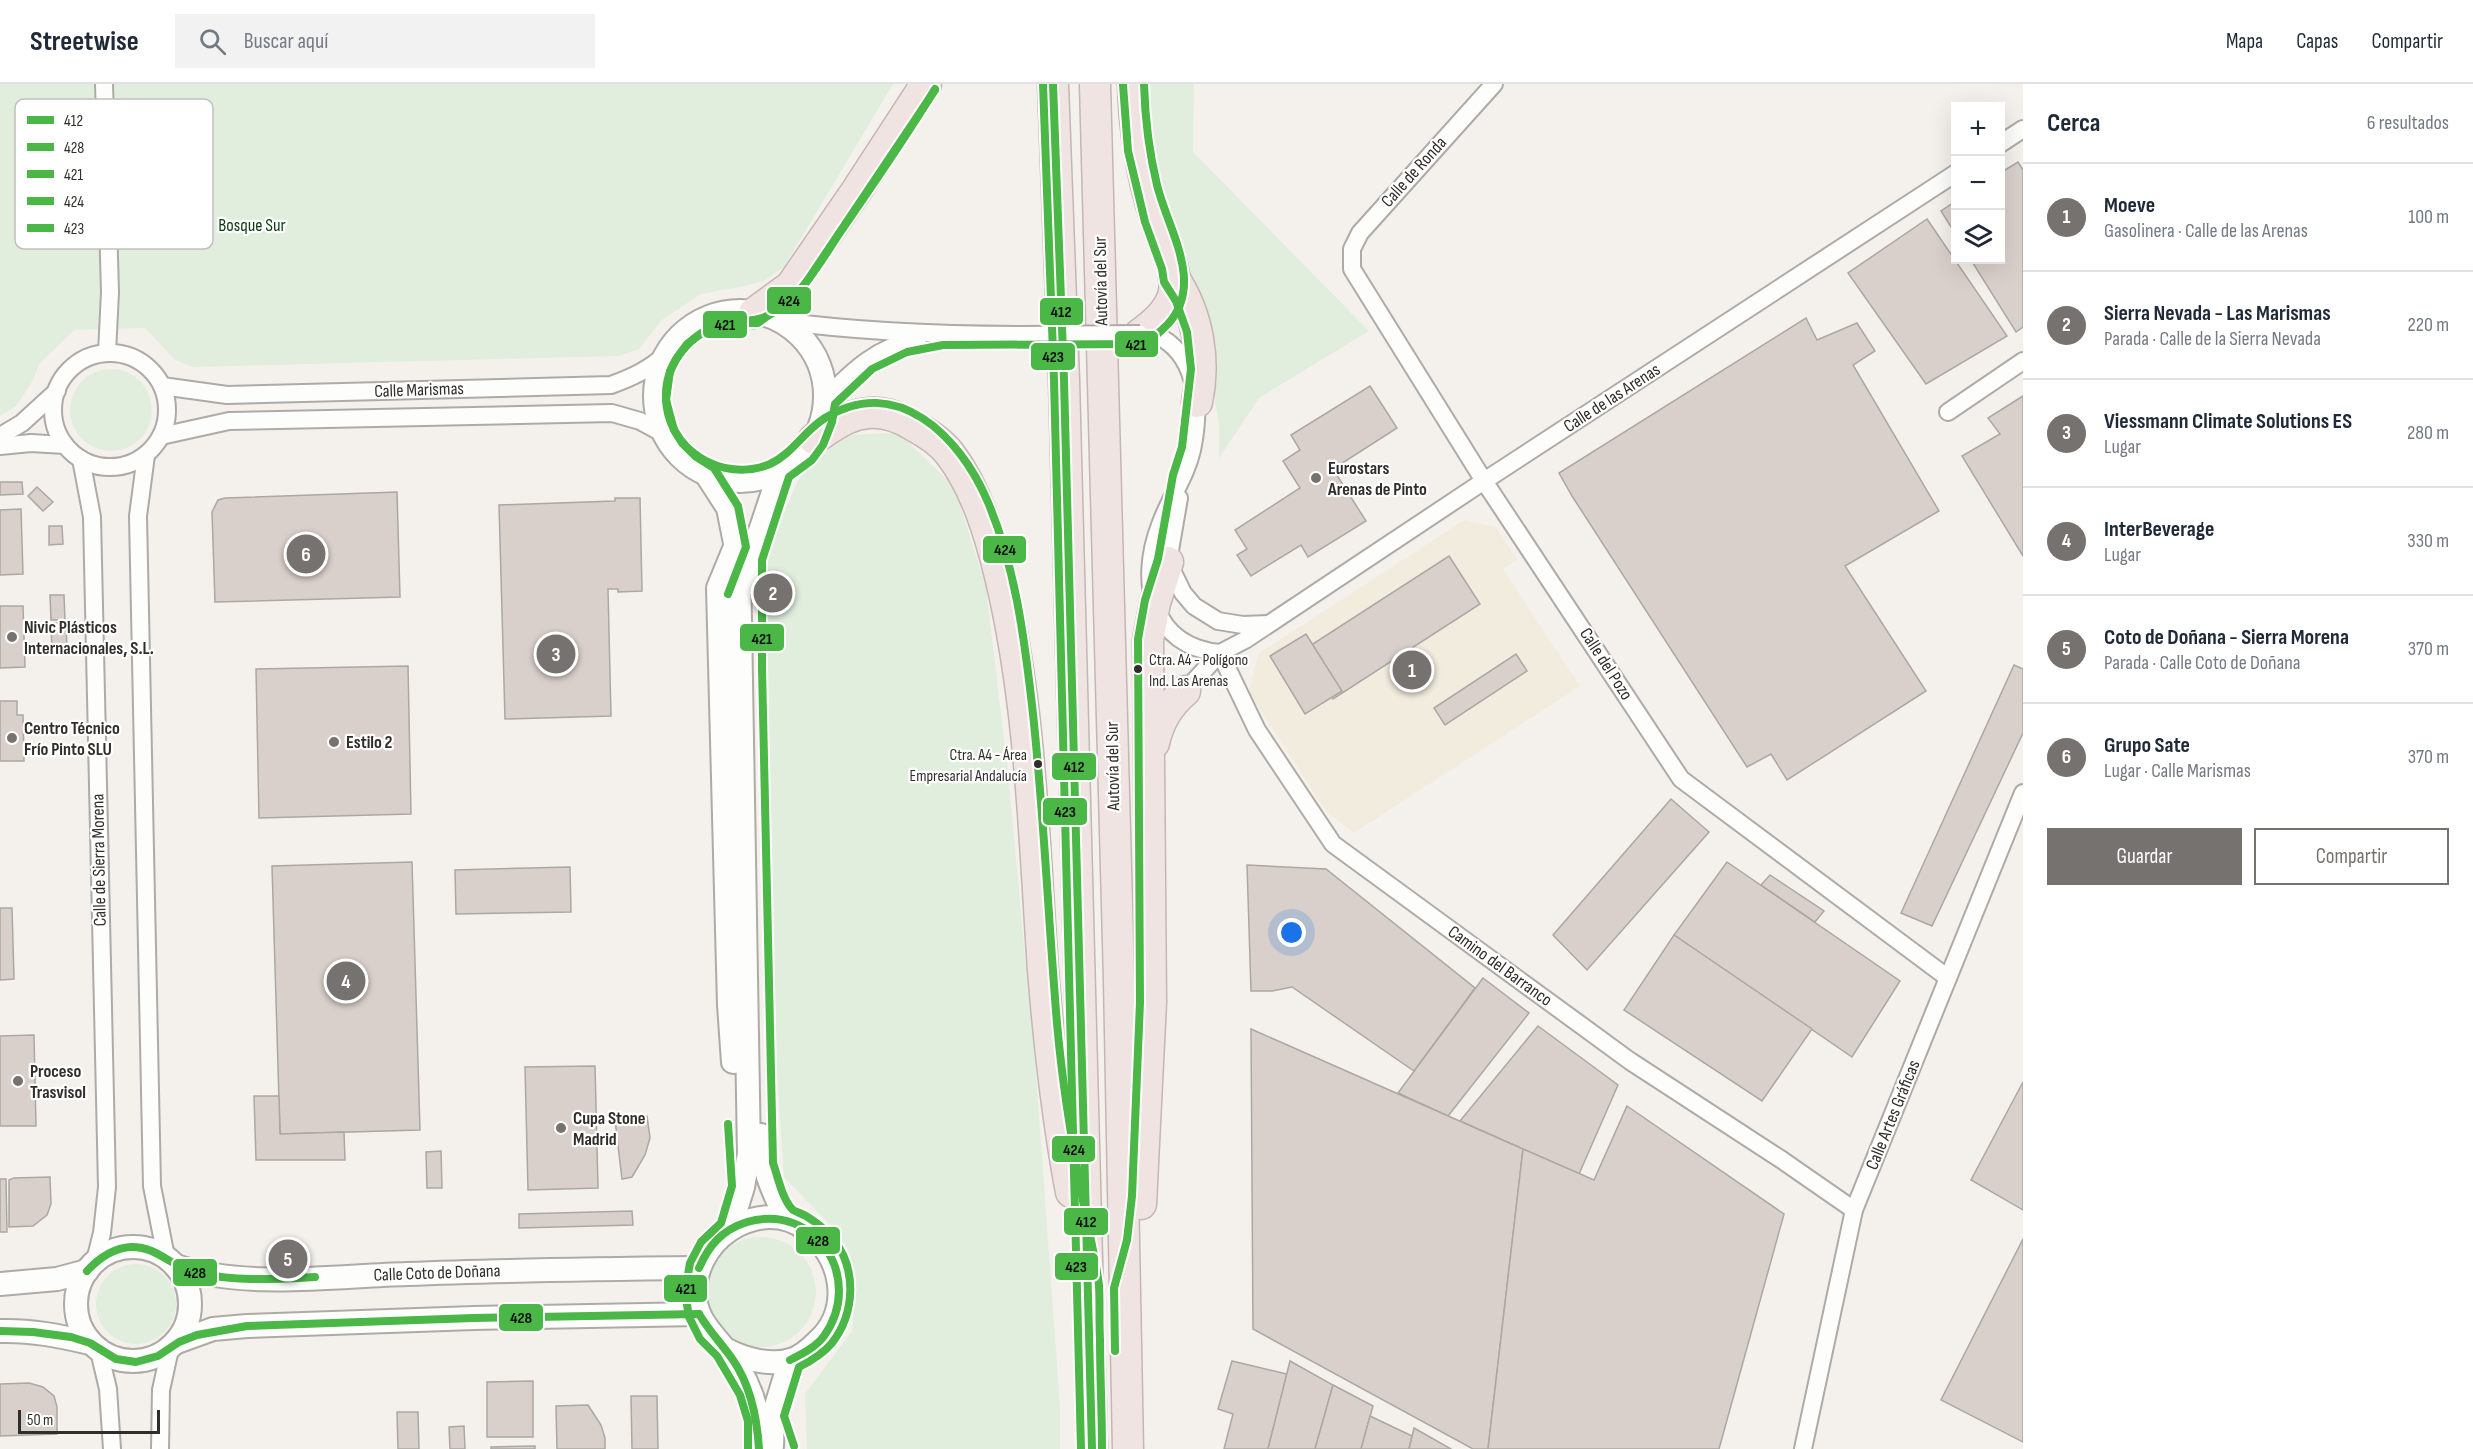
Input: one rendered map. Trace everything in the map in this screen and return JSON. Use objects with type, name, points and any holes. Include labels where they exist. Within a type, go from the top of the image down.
[{"type":"highway","points":[[767,317],[857,190],[926,84]]},
{"type":"highway","points":[[1053,84],[1064,380],[1092,1449]]},
{"type":"highway","name":"Autovía del Sur","points":[[1095,84],[1119,980],[1128,1449]]},
{"type":"highway","points":[[1097,150],[1109,84]]},
{"type":"highway","points":[[1133,84],[1138,149],[1155,220],[1170,258],[1174,278],[1173,295],[1168,306],[1160,319],[1140,334]]},
{"type":"highway","points":[[1174,278],[1186,296],[1197,330],[1202,369],[1197,402]]},
{"type":"highway","points":[[814,439],[839,423],[864,414],[882,413],[897,416],[912,424],[931,436],[949,453],[966,481],[991,540],[1012,626],[1026,740],[1049,1047],[1058,1126],[1088,1285]]},
{"type":"highway","points":[[1124,1289],[1137,1242],[1142,1197],[1151,1002],[1148,640],[1155,603],[1168,562]]},
{"type":"highway","points":[[1150,760],[1158,728],[1166,712],[1185,691]]},
{"type":"main road","points":[[724,314],[767,317],[805,341],[814,354],[824,383],[825,399],[822,419],[814,439],[805,452],[780,471],[762,478],[743,481],[724,480],[706,474],[689,464],[674,450],[664,434],[655,401],[660,368],[667,353],[680,337],[696,324],[724,314]]},
{"type":"main road","points":[[780,471],[751,558],[751,668],[762,1142],[766,1175],[786,1218]]},
{"type":"main road","points":[[706,474],[728,508],[737,554],[718,588],[729,1005],[742,1187],[730,1229]]},
{"type":"main road","points":[[725,1349],[742,1358],[763,1361],[790,1360],[808,1351],[824,1337],[834,1319],[840,1301],[840,1282],[835,1264],[826,1247],[813,1234],[786,1218],[762,1217],[730,1229],[709,1248],[699,1268],[695,1291],[699,1314],[710,1334],[725,1349],[750,1391],[758,1419],[759,1449]]},
{"type":"main road","points":[[0,1284],[57,1279],[91,1266],[111,1251],[130,1247],[149,1249],[171,1262],[187,1284],[191,1304],[188,1324],[174,1345]]},
{"type":"main road","name":"Calle Coto de Doñana","points":[[171,1262],[202,1274],[247,1280],[463,1272],[699,1268]]},
{"type":"main road","points":[[91,1266],[78,1288],[75,1307],[80,1326],[95,1347]]},
{"type":"main road","points":[[0,1331],[18,1330],[60,1336],[95,1347],[116,1359],[135,1362],[154,1358],[174,1345],[213,1329],[247,1326],[474,1318],[699,1314]]},
{"type":"main road","points":[[772,1449],[773,1416],[790,1360]]},
{"type":"street","points":[[104,84],[104,99]]},
{"type":"street","name":"Calle de Ronda","points":[[1352,269],[1352,249],[1360,234],[1494,84]]},
{"type":"street","points":[[2005,141],[2023,129]]},
{"type":"street","name":"Calle de las Arenas","points":[[1185,691],[1220,654],[1232,649],[1484,481],[1951,176]]},
{"type":"street","points":[[107,353],[110,292],[109,249]]},
{"type":"street","name":"Calle del Pozo","points":[[1352,269],[1484,481],[1681,779],[1948,978]]},
{"type":"street","points":[[767,317],[847,330],[942,335],[1140,334],[1161,337],[1178,351],[1189,368],[1197,402],[1192,449],[1183,477],[1160,525],[1150,567],[1155,603],[1163,622],[1171,633],[1180,641],[1201,651],[1220,654],[1222,641],[1218,621]]},
{"type":"street","points":[[825,399],[866,360],[904,342],[942,335]]},
{"type":"street","points":[[107,353],[124,355],[140,361],[153,372],[162,386],[167,402],[167,420],[161,436],[146,455],[131,463],[114,467],[97,465],[81,459],[65,445],[56,428],[53,410],[57,391],[64,376],[76,364],[91,356],[107,353]]},
{"type":"street","name":"Calle Marismas","points":[[162,386],[228,395],[611,385],[634,377],[654,365],[667,353]]},
{"type":"street","points":[[1948,412],[2023,361]]},
{"type":"street","points":[[0,436],[22,423],[57,391]]},
{"type":"street","name":"Calle Marismas","points":[[161,436],[229,421],[612,413],[640,421],[664,434]]},
{"type":"street","points":[[0,446],[31,443],[65,445]]},
{"type":"street","points":[[146,455],[138,516],[152,1186],[171,1262]]},
{"type":"street","name":"Calle de Sierra Morena","points":[[81,459],[92,517],[106,1176],[102,1233],[91,1266]]},
{"type":"street","points":[[1183,477],[1168,562],[1183,593],[1194,606],[1218,621],[1243,625],[1269,624]]},
{"type":"street","name":"Camino del Barranco","points":[[1220,654],[1257,730],[1332,844],[1630,1061],[1854,1210]]},
{"type":"street","name":"Calle Artes Gráficas","points":[[1803,1449],[1854,1210],[2023,793]]},
{"type":"street","points":[[159,1449],[161,1390],[174,1345]]},
{"type":"street","points":[[95,1347],[108,1389],[112,1449]]},
{"type":"shaded area","points":[[1464,520],[1496,527],[1517,560],[1503,569],[1580,686],[1354,833],[1326,811],[1249,693],[1258,654]]},
{"type":"green space","name":"Bosque Sur","points":[[0,84],[893,84],[784,267],[764,281],[701,294],[662,320],[639,349],[619,356],[193,367],[175,360],[145,328],[74,330],[40,363],[32,382],[16,406],[0,416]]},
{"type":"green space","points":[[1145,84],[1194,84],[1193,152],[1369,331],[1259,398],[1219,458],[1219,424],[1197,298],[1149,158]]},
{"type":"green space","points":[[111,369],[127,373],[140,381],[148,394],[152,410],[148,426],[140,439],[127,447],[111,451],[95,447],[82,439],[74,426],[70,410],[74,394],[82,381],[95,373]]},
{"type":"green space","points":[[899,433],[954,486],[986,587],[1008,772],[1036,1073],[1060,1407],[1060,1449],[807,1449],[805,1394],[852,1331],[856,1279],[831,1226],[784,1177],[773,1015],[771,832],[760,602],[771,542],[801,474],[846,435]]},
{"type":"green space","points":[[761,1237],[782,1241],[800,1253],[812,1271],[816,1292],[812,1313],[800,1331],[782,1343],[761,1347],[740,1343],[722,1331],[710,1313],[706,1292],[710,1271],[722,1253],[740,1241]]},
{"type":"green space","points":[[136,1264],[151,1267],[164,1276],[173,1289],[176,1304],[173,1319],[164,1332],[151,1341],[136,1344],[121,1341],[108,1332],[99,1319],[96,1304],[99,1289],[108,1276],[121,1267]]},
{"type":"building","points":[[2018,162],[2023,170],[2023,327],[2016,332],[1974,264],[2005,264],[2005,170]]},
{"type":"building","points":[[1951,204],[1951,227],[1941,211]]},
{"type":"building","points":[[1927,219],[1951,254],[1951,264],[1958,264],[2007,336],[1926,384],[1848,273]]},
{"type":"building","points":[[1806,318],[1817,340],[1857,323],[1875,351],[1853,365],[1939,511],[1845,566],[1926,691],[1787,780],[1771,754],[1747,767],[1559,473]]},
{"type":"building","name":"Eurostars Arenas de Pinto","points":[[1370,386],[1397,428],[1333,469],[1366,521],[1308,557],[1301,545],[1251,576],[1237,555],[1247,549],[1235,530],[1300,488],[1283,461],[1300,450],[1291,435]]},
{"type":"building","points":[[2023,396],[2023,556],[1962,456],[2000,434],[1988,418]]},
{"type":"building","points":[[0,482],[22,482],[23,494],[0,495]]},
{"type":"building","points":[[37,487],[53,502],[43,511],[28,496]]},
{"type":"building","points":[[397,492],[400,597],[215,602],[212,512],[218,500]]},
{"type":"building","points":[[615,498],[640,498],[642,591],[618,592],[618,589],[608,589],[611,716],[505,719],[499,505],[615,501]]},
{"type":"building","points":[[21,509],[23,574],[0,575],[0,510]]},
{"type":"building","points":[[49,526],[62,526],[63,544],[49,545]]},
{"type":"building","points":[[1449,556],[1480,604],[1333,699],[1302,651]]},
{"type":"building","points":[[50,595],[64,595],[65,620],[51,620]]},
{"type":"building","name":"Nivic Plásticos Internacionales, S.L.","points":[[0,606],[23,606],[25,667],[0,668]]},
{"type":"building","points":[[51,623],[66,623],[67,650],[52,650]]},
{"type":"building","points":[[1306,634],[1342,691],[1305,714],[1270,656]]},
{"type":"building","points":[[1516,654],[1527,671],[1445,725],[1434,708]]},
{"type":"building","points":[[2014,665],[2023,669],[2023,733],[1932,926],[1901,913]]},
{"type":"building","name":"Estilo 2","points":[[408,666],[411,814],[259,818],[256,669]]},
{"type":"building","name":"Centro Técnico Frío Pinto SLU","points":[[0,701],[17,701],[17,715],[23,715],[24,761],[0,761]]},
{"type":"building","points":[[1671,799],[1709,832],[1587,970],[1553,935]]},
{"type":"building","points":[[412,862],[420,1130],[280,1134],[272,866]]},
{"type":"building","points":[[1727,862],[1900,981],[1852,1057],[1674,935]]},
{"type":"building","points":[[1247,865],[1326,869],[1475,988],[1414,1071],[1292,987],[1272,991],[1251,991]]},
{"type":"building","points":[[570,867],[571,912],[456,914],[455,870]]},
{"type":"building","points":[[1770,875],[1824,911],[1815,922],[1761,885]]},
{"type":"building","points":[[0,908],[12,908],[14,979],[0,980]]},
{"type":"building","points":[[1674,935],[1812,1029],[1762,1101],[1624,1010]]},
{"type":"building","points":[[1483,978],[1529,1013],[1448,1116],[1398,1093]]},
{"type":"building","points":[[1538,1026],[1618,1085],[1579,1174],[1460,1121]]},
{"type":"building","points":[[1251,1029],[1523,1149],[1488,1449],[1473,1449],[1253,1329]]},
{"type":"building","name":"Proceso Trasvisol","points":[[34,1035],[36,1126],[0,1126],[0,1036]]},
{"type":"building","name":"Cupa Stone Madrid","points":[[595,1066],[598,1188],[528,1190],[525,1067]]},
{"type":"building","points":[[2023,1082],[2023,1210],[1971,1180]]},
{"type":"building","points":[[254,1096],[279,1096],[280,1134],[344,1132],[345,1160],[256,1160]]},
{"type":"building","points":[[1627,1106],[1784,1214],[1719,1449],[1488,1449],[1523,1149],[1594,1180]]},
{"type":"building","points":[[647,1116],[650,1138],[645,1155],[632,1177],[622,1179],[615,1120]]},
{"type":"building","points":[[441,1151],[442,1188],[427,1188],[426,1152]]},
{"type":"building","points":[[50,1177],[51,1204],[47,1215],[33,1226],[9,1227],[9,1180]]},
{"type":"building","points":[[0,1179],[6,1179],[7,1232],[0,1232]]},
{"type":"building","points":[[632,1211],[633,1225],[519,1228],[519,1214]]},
{"type":"building","points":[[2023,1239],[2023,1442],[1941,1400]]},
{"type":"building","points":[[1232,1361],[1287,1374],[1268,1449],[1224,1449],[1233,1414],[1218,1409]]},
{"type":"building","points":[[1290,1361],[1333,1385],[1315,1449],[1268,1449]]},
{"type":"building","points":[[533,1381],[533,1437],[487,1437],[487,1382]]},
{"type":"building","points":[[29,1383],[43,1387],[54,1396],[57,1407],[57,1434],[0,1436],[0,1384]]},
{"type":"building","points":[[1333,1385],[1373,1406],[1361,1449],[1315,1449]]},
{"type":"building","points":[[631,1396],[657,1396],[658,1449],[632,1449]]},
{"type":"building","points":[[588,1405],[601,1425],[605,1438],[605,1449],[557,1449],[556,1406]]},
{"type":"building","points":[[397,1412],[418,1412],[419,1449],[398,1449]]},
{"type":"building","points":[[1370,1416],[1412,1436],[1409,1449],[1361,1449]]},
{"type":"building","points":[[464,1426],[465,1449],[450,1449],[449,1427]]},
{"type":"building","points":[[1414,1428],[1451,1449],[1409,1449]]},
{"type":"building","points":[[535,1446],[535,1449],[491,1449],[491,1447]]},
{"type":"transit line","name":"423","points":[[1043,84],[1054,380],[1081,1449]]},
{"type":"transit line","name":"412","points":[[1053,84],[1064,380],[1092,1449]]},
{"type":"transit line","name":"421","points":[[794,1446],[784,1416],[799,1367],[825,1351],[840,1331],[849,1305],[850,1278],[847,1265],[834,1240],[810,1218],[793,1210],[789,1205],[773,1163],[762,668],[762,560],[789,477],[812,460],[823,445],[832,422],[835,404],[872,369],[907,352],[943,345],[1142,344],[1153,338],[1168,324],[1179,308],[1184,274],[1154,173],[1144,84]]},
{"type":"transit line","name":"424","points":[[1115,1351],[1114,1288],[1127,1240],[1132,1196],[1140,1002],[1138,639],[1145,600],[1158,559],[1173,475],[1182,447],[1191,369],[1187,332],[1176,301],[1164,282],[1162,269],[1145,222],[1128,151],[1123,85]]},
{"type":"transit line","name":"424","points":[[935,89],[819,265],[795,295],[770,315],[712,328],[691,341],[682,351],[675,361],[667,385],[668,416],[686,446],[700,457],[716,465],[734,469],[752,469],[778,460],[818,423],[852,406],[877,403],[901,408],[923,418],[943,435],[960,454],[987,500],[997,525],[1011,575],[1022,627],[1029,679],[1040,784],[1061,1066],[1074,1152],[1099,1285],[1102,1449]]},
{"type":"transit line","name":"421","points":[[728,594],[746,547],[738,506],[714,468],[695,456],[682,443],[674,430],[666,400],[670,371],[687,344],[702,333],[717,326],[758,323],[799,293],[935,90]]},
{"type":"transit line","name":"421","points":[[728,1124],[732,1186],[721,1223],[701,1242],[690,1263],[685,1292],[689,1317],[700,1339],[717,1356],[740,1395],[748,1421],[748,1449]]},
{"type":"transit line","name":"428","points":[[699,1268],[717,1239],[730,1229],[747,1222],[772,1219],[794,1223],[812,1234],[827,1250],[836,1270],[839,1291],[835,1314],[821,1340],[790,1360]]},
{"type":"transit line","name":"428","points":[[87,1271],[107,1254],[131,1247],[148,1250],[178,1266],[209,1275],[255,1279],[315,1277]]},
{"type":"transit line","name":"428","points":[[699,1314],[733,1360],[749,1391],[757,1425],[759,1449]]},
{"type":"transit line","name":"428","points":[[0,1331],[71,1337],[90,1343],[116,1359],[136,1362],[158,1356],[179,1342],[197,1335],[247,1326],[474,1318],[699,1314]]},
{"type":"place","name":"Eurostars Arenas de Pinto","points":[[1316,478]]},
{"type":"place","name":"Grupo Sate","points":[[306,554]]},
{"type":"place","name":"Sierra Nevada - Las Marismas","points":[[773,593]]},
{"type":"place","name":"Nivic Plásticos Internacionales, S.L.","points":[[12,637]]},
{"type":"place","name":"Viessmann Climate Solutions ES","points":[[556,654]]},
{"type":"place","name":"Ctra. A4 - Polígono Ind. Las Arenas","points":[[1138,669]]},
{"type":"place","name":"Moeve","points":[[1412,670]]},
{"type":"place","name":"Centro Técnico Frío Pinto SLU","points":[[12,738]]},
{"type":"place","name":"Estilo 2","points":[[334,742]]},
{"type":"place","name":"Ctra. A4 - Área Empresarial Andalucía","points":[[1038,764]]},
{"type":"place","name":"InterBeverage","points":[[346,981]]},
{"type":"place","name":"Proceso Trasvisol","points":[[18,1081]]},
{"type":"place","name":"Cupa Stone Madrid","points":[[561,1128]]},
{"type":"place","name":"Coto de Doñana - Sierra Morena","points":[[288,1259]]}]
